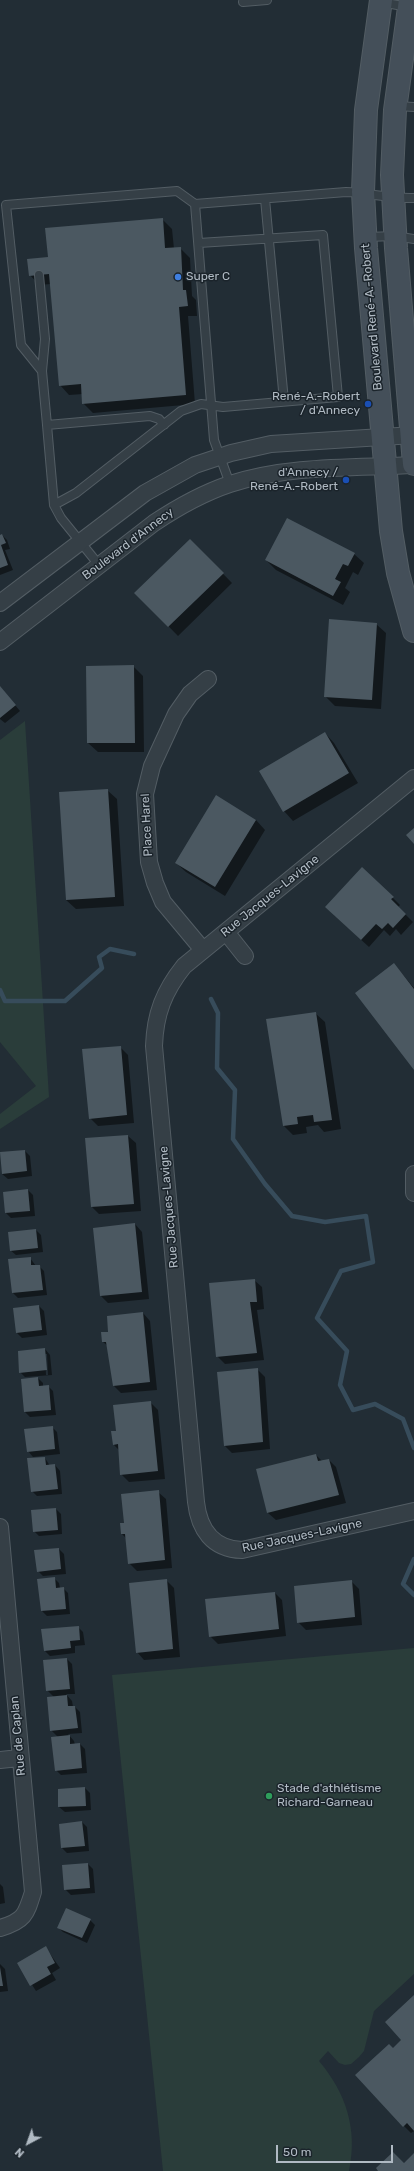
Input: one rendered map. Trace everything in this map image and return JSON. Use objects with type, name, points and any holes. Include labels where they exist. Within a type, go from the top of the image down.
[{"type":"street","name":"Boulevard René-A.-Robert","points":[[380,1],[366,110],[363,192],[394,552],[414,631]]},
{"type":"street","points":[[411,5],[405,107],[404,238],[414,465]]},
{"type":"street","points":[[0,603],[157,485],[182,472],[220,456],[271,444],[413,436]]},
{"type":"street","name":"Boulevard d'Annecy","points":[[0,642],[99,565],[175,509],[230,484],[281,473],[414,465]]},
{"type":"street","name":"Place Harel","points":[[203,950],[163,902],[155,883],[149,862],[145,794],[152,766],[176,714],[190,694],[208,679]]},
{"type":"street","name":"Rue Jacques-Lavigne","points":[[414,778],[184,966],[163,997],[156,1022],[154,1046],[196,1502],[201,1526],[209,1537],[219,1545],[242,1550],[414,1511]]},
{"type":"street","points":[[226,932],[245,956]]},
{"type":"street","points":[[414,1174],[414,1193]]},
{"type":"street","name":"Rue de Caplan","points":[[0,1527],[3,1594],[33,1892],[27,1913],[19,1921],[0,1928]]},
{"type":"street","points":[[0,1760],[19,1758]]},
{"type":"lane","points":[[244,2],[267,0]]},
{"type":"lane","points":[[380,1],[411,5]]},
{"type":"lane","points":[[42,370],[21,345],[6,205],[177,191],[195,204],[363,192],[404,199]]},
{"type":"lane","points":[[265,199],[284,401]]},
{"type":"lane","points":[[195,204],[214,440],[230,484]]},
{"type":"lane","points":[[54,505],[76,493],[186,408],[201,404],[223,407],[338,397],[323,235],[199,243]]},
{"type":"lane","points":[[366,237],[404,238]]},
{"type":"lane","points":[[39,275],[45,339],[42,370],[54,505],[57,512],[99,565]]},
{"type":"lane","points":[[47,425],[150,416],[159,419],[164,425]]},
{"type":"green space","points":[[25,721],[49,1097],[0,1129],[0,1114],[36,1086],[0,1042],[0,740]]},
{"type":"green space","points":[[414,1648],[414,1974],[374,2011],[364,2051],[359,2057],[351,2064],[345,2065],[339,2063],[328,2051],[319,2061],[336,2086],[348,2112],[352,2141],[349,2171],[163,2171],[112,1675]]},
{"type":"building","points":[[163,218],[165,248],[181,247],[183,290],[186,290],[188,306],[179,307],[186,395],[82,404],[81,384],[59,386],[49,274],[29,276],[27,259],[48,257],[45,228]]},
{"type":"building","points":[[287,518],[355,553],[348,566],[343,564],[335,579],[341,582],[333,596],[265,560]]},
{"type":"building","points":[[2,534],[6,543],[1,545],[8,565],[0,568],[0,535]]},
{"type":"building","points":[[190,539],[224,573],[168,627],[134,593]]},
{"type":"building","points":[[329,619],[377,623],[372,700],[324,697]]},
{"type":"building","points":[[134,665],[135,743],[87,743],[86,666]]},
{"type":"building","points":[[0,686],[16,705],[0,718]]},
{"type":"building","points":[[325,732],[349,773],[283,812],[259,771]]},
{"type":"building","points":[[108,789],[115,897],[66,900],[59,792]]},
{"type":"building","points":[[216,795],[256,820],[215,887],[175,863]]},
{"type":"building","points":[[414,828],[414,844],[406,835]]},
{"type":"building","points":[[362,867],[394,897],[391,899],[406,914],[393,928],[388,923],[382,929],[376,924],[361,940],[325,907]]},
{"type":"building","points":[[394,963],[414,989],[414,1070],[355,993]]},
{"type":"building","points":[[316,1012],[332,1120],[314,1122],[313,1115],[297,1117],[298,1124],[283,1126],[266,1019]]},
{"type":"building","points":[[121,1046],[127,1115],[89,1119],[82,1049]]},
{"type":"building","points":[[128,1135],[134,1204],[91,1207],[85,1138]]},
{"type":"building","points":[[25,1150],[27,1171],[2,1174],[0,1152]]},
{"type":"building","points":[[28,1189],[30,1211],[5,1213],[3,1192]]},
{"type":"building","points":[[135,1223],[142,1292],[100,1296],[93,1228]]},
{"type":"building","points":[[36,1229],[38,1248],[10,1251],[8,1232]]},
{"type":"building","points":[[31,1257],[31,1265],[40,1265],[43,1290],[12,1293],[8,1259]]},
{"type":"building","points":[[255,1279],[257,1302],[250,1302],[257,1353],[216,1357],[209,1283]]},
{"type":"building","points":[[39,1305],[42,1330],[16,1333],[13,1308]]},
{"type":"building","points":[[143,1312],[150,1382],[113,1386],[106,1342],[102,1342],[101,1332],[108,1332],[107,1316]]},
{"type":"building","points":[[45,1348],[47,1370],[19,1373],[18,1351]]},
{"type":"building","points":[[258,1368],[263,1442],[224,1446],[217,1372]]},
{"type":"building","points":[[38,1377],[39,1386],[49,1385],[51,1410],[24,1412],[21,1379]]},
{"type":"building","points":[[151,1401],[158,1471],[120,1475],[118,1444],[113,1445],[111,1431],[116,1431],[113,1405]]},
{"type":"building","points":[[53,1426],[55,1449],[27,1452],[24,1429]]},
{"type":"building","points":[[316,1454],[318,1461],[329,1459],[339,1495],[267,1513],[256,1469]]},
{"type":"building","points":[[45,1457],[46,1465],[55,1464],[58,1489],[31,1492],[27,1458]]},
{"type":"building","points":[[159,1490],[165,1560],[128,1564],[125,1534],[121,1534],[120,1523],[124,1523],[121,1494]]},
{"type":"building","points":[[56,1508],[58,1530],[33,1532],[31,1510]]},
{"type":"building","points":[[59,1548],[61,1569],[37,1572],[34,1550]]},
{"type":"building","points":[[55,1577],[56,1588],[64,1587],[66,1609],[41,1611],[37,1579]]},
{"type":"building","points":[[167,1579],[173,1649],[136,1653],[129,1583]]},
{"type":"building","points":[[352,1580],[355,1617],[297,1623],[294,1586]]},
{"type":"building","points":[[275,1592],[279,1629],[209,1637],[205,1599]]},
{"type":"building","points":[[79,1626],[80,1640],[70,1641],[71,1648],[44,1651],[41,1629]]},
{"type":"building","points":[[67,1658],[70,1689],[46,1691],[43,1660]]},
{"type":"building","points":[[67,1695],[68,1706],[75,1706],[78,1728],[50,1731],[47,1697]]},
{"type":"building","points":[[70,1735],[70,1744],[80,1743],[82,1768],[55,1771],[51,1737]]},
{"type":"building","points":[[85,1787],[86,1806],[58,1807],[58,1789]]},
{"type":"building","points":[[82,1821],[85,1846],[61,1848],[59,1824]]},
{"type":"building","points":[[88,1863],[90,1888],[64,1890],[62,1865]]},
{"type":"building","points":[[66,1908],[91,1919],[82,1938],[57,1928]]},
{"type":"building","points":[[46,1946],[55,1963],[47,1967],[51,1974],[30,1986],[17,1963]]},
{"type":"building","points":[[0,1967],[3,1986],[0,1986]]},
{"type":"building","points":[[414,1995],[414,2131],[407,2123],[403,2127],[355,2075],[389,2044],[393,2048],[401,2040],[385,2022]]},
{"type":"building","points":[[393,2152],[404,2163],[414,2153],[414,2171],[378,2171],[376,2168]]},
{"type":"waterway","points":[[0,990],[5,1001],[65,1001],[102,968],[99,957],[110,949],[134,954]]},
{"type":"waterway","points":[[211,999],[218,1013],[217,1068],[235,1090],[233,1139],[265,1184],[292,1216],[325,1222],[366,1216],[373,1262],[341,1271],[317,1318],[347,1351],[340,1385],[353,1410],[375,1404],[403,1419],[414,1448]]},
{"type":"waterway","points":[[414,1559],[403,1584],[414,1595]]},
{"type":"place","name":"Super C","points":[[178,277]]},
{"type":"place","name":"René-A.-Robert / d'Annecy","points":[[368,404]]},
{"type":"place","name":"d'Annecy / René-A.-Robert","points":[[346,480]]},
{"type":"place","name":"Stade d'athlétisme Richard-Garneau","points":[[269,1796]]}]
